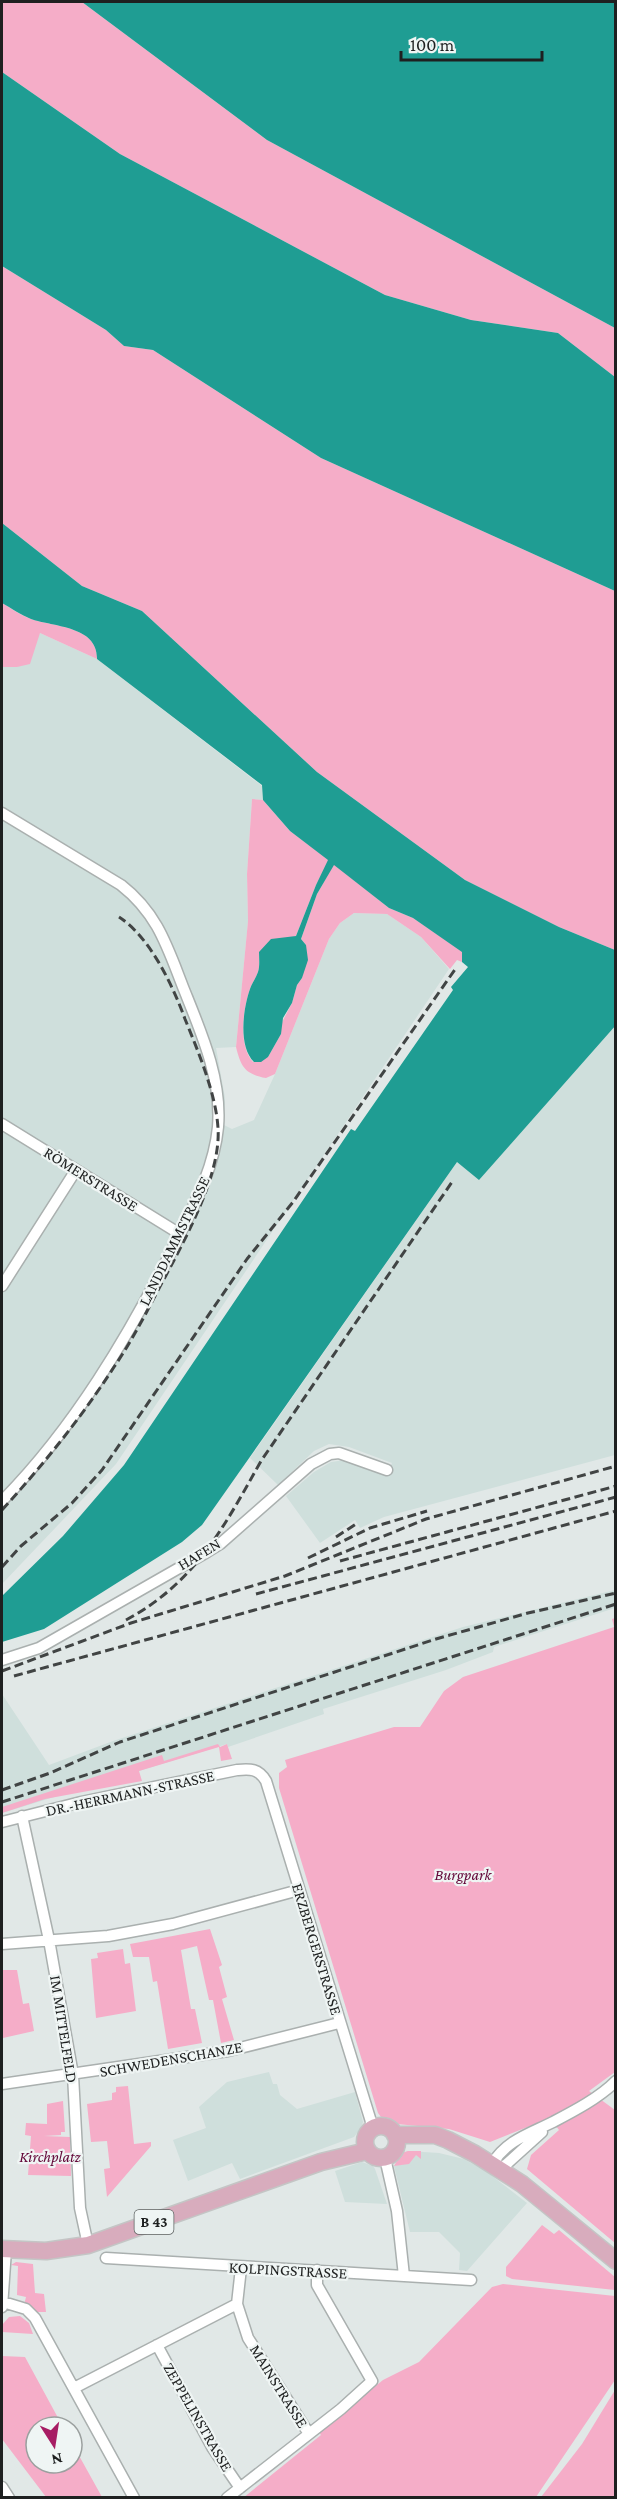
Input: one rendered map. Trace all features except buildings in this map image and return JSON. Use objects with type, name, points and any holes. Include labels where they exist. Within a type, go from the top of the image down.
[{"type":"main road","points":[[385,2127],[396,2139],[393,2153],[385,2158],[375,2157],[366,2147],[366,2136],[373,2128],[385,2127]]},
{"type":"main road","points":[[396,2139],[435,2135],[466,2149],[540,2198],[615,2261]]},
{"type":"main road","name":"B 43","points":[[4,2250],[46,2252],[88,2245],[366,2147]]},
{"type":"street","name":"LANDDAMMSTRASSE","points":[[2,813],[121,885],[138,898],[154,918],[212,1065],[218,1127],[211,1162],[197,1201],[117,1351],[35,1464],[2,1501]]},
{"type":"street","name":"RÖMERSTRASSE","points":[[2,1124],[180,1234]]},
{"type":"street","points":[[2,1286],[76,1170]]},
{"type":"street","name":"HAFEN","points":[[2,1660],[39,1648],[220,1544],[311,1464],[322,1458],[339,1453],[387,1470]]},
{"type":"street","name":"DR.-HERRMANN-STRASSE","points":[[2,1822],[92,1799],[237,1770],[250,1769],[259,1772]]},
{"type":"street","name":"ERZBERGERSTRASSE","points":[[259,1772],[266,1781],[373,2128]]},
{"type":"street","name":"IM MITTELFELD","points":[[22,1816],[49,1940],[73,2075],[80,2208],[88,2245]]},
{"type":"street","points":[[2,1944],[108,1936],[173,1924],[299,1890]]},
{"type":"street","name":"SCHWEDENSCHANZE","points":[[2,2084],[228,2051],[339,2023]]},
{"type":"street","points":[[496,2167],[554,2122],[611,2094],[615,2081]]},
{"type":"street","points":[[385,2158],[397,2211],[404,2276]]},
{"type":"street","points":[[4,2250],[2,2305],[26,2309],[35,2318],[134,2498]]},
{"type":"street","name":"KOLPINGSTRASSE","points":[[106,2258],[471,2280]]},
{"type":"street","name":"MAINSTRASSE","points":[[242,2268],[237,2304],[253,2347],[309,2434]]},
{"type":"street","points":[[227,2498],[372,2381],[317,2285],[316,2270]]},
{"type":"street","points":[[74,2388],[237,2304]]},
{"type":"street","name":"ZEPPELINSTRASSE","points":[[157,2346],[212,2447],[240,2488]]},
{"type":"street","points":[[2,2487],[9,2498]]},
{"type":"shaded area","points":[[40,633],[97,659],[262,786],[263,800],[252,799],[247,874],[248,921],[236,1047],[216,1048],[225,1098],[224,1125],[232,1129],[254,1120],[329,939],[340,923],[354,913],[387,914],[421,937],[449,969],[116,1464],[2,1584],[2,667],[17,667]]},
{"type":"shaded area","points":[[614,1024],[615,1455],[384,1517],[360,1528],[355,1520],[320,1543],[286,1496],[314,1472],[331,1462],[345,1460],[386,1475],[392,1463],[349,1447],[329,1444],[314,1451],[278,1485],[250,1458],[457,1162],[479,1179]]},
{"type":"shaded area","points":[[615,1590],[615,1608],[494,1647],[493,1652],[446,1670],[323,1709],[324,1714],[228,1747],[227,1744],[2,1813],[2,1694],[49,1765],[113,1741],[463,1627]]},
{"type":"shaded area","points":[[269,2072],[273,2084],[277,2084],[280,2095],[297,2109],[355,2092],[363,2122],[361,2128],[354,2137],[240,2179],[232,2163],[188,2181],[173,2140],[206,2128],[199,2107],[227,2082]]},
{"type":"shaded area","points":[[408,2151],[439,2153],[464,2159],[487,2172],[527,2203],[467,2271],[459,2270],[460,2253],[439,2232],[410,2232],[394,2166],[402,2153]]},
{"type":"shaded area","points":[[362,2162],[375,2169],[387,2204],[345,2202],[335,2171]]},
{"type":"green space","points":[[2,2],[82,2],[267,140],[615,328],[615,377],[558,333],[471,320],[385,295],[120,154],[2,72]]},
{"type":"green space","points":[[2,266],[106,330],[124,346],[153,350],[321,458],[615,591],[615,950],[559,927],[465,880],[317,772],[142,611],[82,586],[2,523]]},
{"type":"green space","points":[[2,603],[31,619],[62,626],[83,634],[95,648],[97,659],[40,633],[30,664],[2,667]]},
{"type":"green space","points":[[252,799],[263,800],[290,831],[329,860],[316,885],[296,936],[259,952],[259,970],[248,997],[243,1027],[245,1047],[253,1062],[268,1057],[281,1034],[281,1024],[302,978],[306,945],[301,939],[317,894],[334,864],[389,908],[413,918],[463,952],[462,962],[457,960],[450,969],[421,937],[387,914],[354,913],[340,923],[329,939],[275,1074],[266,1078],[249,1072],[242,1065],[236,1047],[248,921],[247,874]]},
{"type":"green space","name":"Burgpark","points":[[615,1618],[615,2072],[589,2091],[615,2110],[615,2243],[527,2169],[531,2155],[559,2130],[550,2118],[490,2142],[449,2129],[397,2124],[381,2117],[378,2113],[279,1788],[279,1773],[287,1767],[285,1760],[394,1727],[420,1727],[444,1691],[463,1677],[614,1627],[612,1619]]},
{"type":"green space","points":[[218,1744],[220,1747],[227,1744],[232,1759],[221,1761],[219,1747],[139,1771],[142,1781],[45,1799],[2,1813],[2,1807],[162,1755],[164,1761]]},
{"type":"green space","points":[[210,1929],[222,1965],[219,1967],[227,1997],[222,1999],[234,2040],[221,2043],[213,2000],[209,2000],[197,1946],[181,1950],[191,2009],[195,2009],[202,2043],[168,2049],[157,1981],[153,1982],[149,1957],[133,1957],[130,1944]]},
{"type":"green space","points":[[123,1949],[125,1964],[130,1963],[136,2011],[96,2018],[91,1959],[98,1958],[97,1953]]},
{"type":"green space","points":[[2,1970],[17,1970],[23,2004],[29,2003],[34,2031],[3,2038]]},
{"type":"green space","points":[[128,2086],[134,2144],[151,2142],[151,2146],[107,2197],[104,2169],[110,2168],[107,2141],[91,2142],[87,2104],[112,2100],[112,2093],[116,2092],[116,2087]]},
{"type":"green space","name":"Kirchplatz","points":[[63,2101],[65,2132],[61,2132],[61,2135],[44,2136],[70,2137],[71,2176],[28,2175],[31,2136],[25,2135],[26,2123],[47,2124],[47,2104]]},
{"type":"green space","points":[[421,2151],[421,2159],[416,2155],[409,2164],[394,2166],[402,2153]]},
{"type":"green space","points":[[542,2225],[554,2234],[559,2230],[615,2277],[615,2290],[512,2279],[506,2276],[506,2267]]},
{"type":"green space","points":[[16,2262],[33,2264],[35,2293],[44,2294],[46,2312],[35,2312],[24,2305],[26,2297],[17,2295],[18,2266],[11,2265]]},
{"type":"green space","points":[[503,2284],[615,2296],[615,2380],[536,2497],[243,2498],[321,2435],[319,2432],[383,2380],[419,2362],[492,2287]]},
{"type":"green space","points":[[20,2316],[29,2323],[33,2334],[2,2332],[2,2325],[9,2317]]},
{"type":"green space","points":[[2,2356],[25,2357],[56,2415],[24,2415],[24,2468],[2,2439]]},
{"type":"green space","points":[[615,2390],[615,2497],[541,2497],[582,2444]]},
{"type":"green space","points":[[84,2465],[102,2497],[46,2497],[29,2475],[84,2475]]},
{"type":"water","points":[[82,2],[615,2],[615,328],[267,140]]},
{"type":"water","points":[[2,72],[120,154],[385,295],[471,320],[558,333],[615,377],[615,591],[321,458],[153,350],[124,346],[106,330],[2,266]]},
{"type":"water","points":[[2,523],[82,586],[142,611],[317,772],[465,880],[559,927],[615,950],[616,1025],[479,1180],[457,1162],[202,1525],[182,1542],[44,1629],[2,1642],[2,1596],[63,1536],[124,1465],[351,1129],[355,1131],[453,990],[451,987],[468,967],[462,962],[462,952],[413,918],[389,908],[334,865],[317,894],[301,939],[306,945],[308,960],[292,1003],[283,1018],[281,1034],[268,1057],[261,1062],[254,1062],[246,1047],[243,1027],[248,997],[259,970],[259,952],[271,939],[296,936],[328,860],[290,831],[263,800],[262,785],[97,659],[95,648],[83,634],[31,619],[2,603]]},
{"type":"railway","points":[[2,1510],[75,1423],[130,1342],[188,1233],[215,1162],[218,1144],[217,1115],[206,1073],[174,992],[159,963],[141,937],[119,917]]},
{"type":"railway","points":[[2,1567],[21,1546],[72,1503],[102,1470],[247,1259],[293,1202],[456,968]]},
{"type":"railway","points":[[126,1620],[171,1589],[206,1551],[261,1461],[452,1182]]},
{"type":"railway","points":[[2,1671],[131,1623],[285,1576],[426,1519],[616,1466]]},
{"type":"railway","points":[[340,1561],[616,1486]]},
{"type":"railway","points":[[256,1594],[616,1497]]},
{"type":"railway","points":[[308,1558],[370,1528],[427,1511]]},
{"type":"railway","points":[[14,1676],[616,1511]]},
{"type":"railway","points":[[336,1537],[356,1524]]},
{"type":"railway","points":[[2,1790],[50,1773],[120,1742],[436,1639],[528,1613],[616,1593]]},
{"type":"railway","points":[[2,1802],[616,1604]]}]
